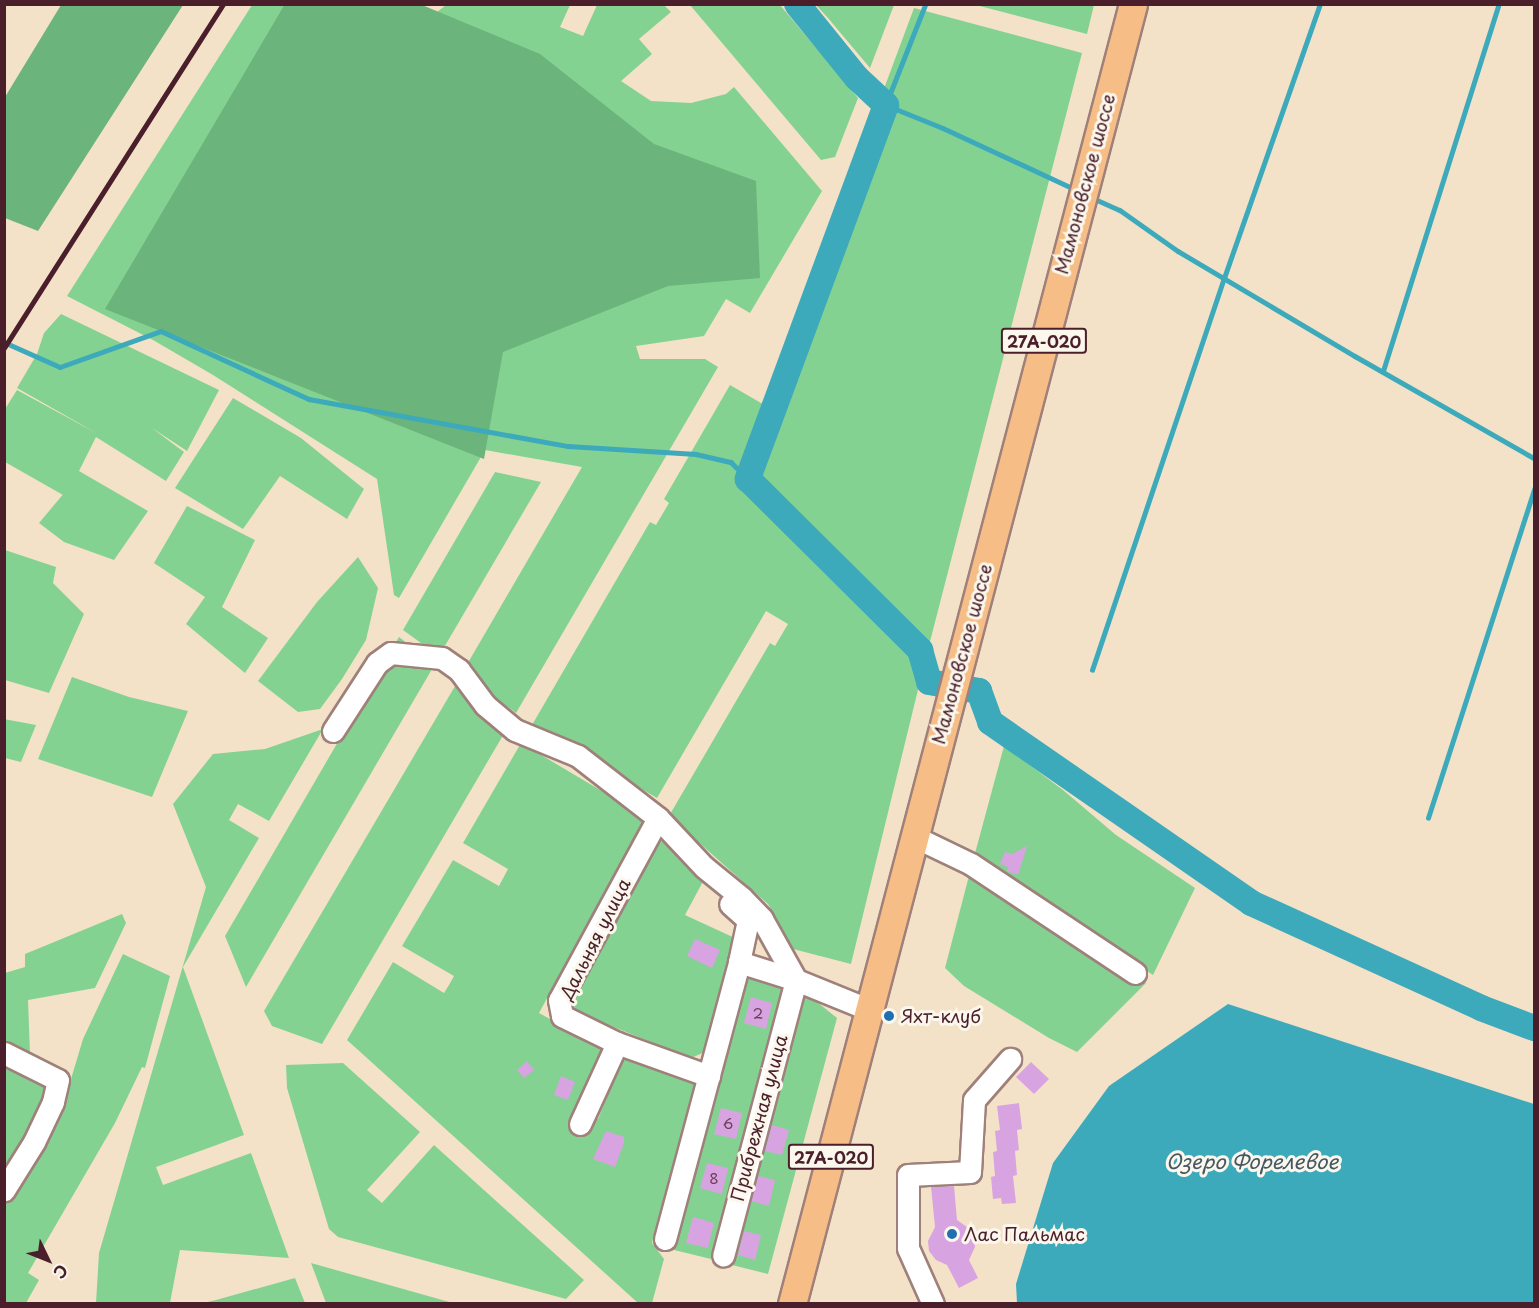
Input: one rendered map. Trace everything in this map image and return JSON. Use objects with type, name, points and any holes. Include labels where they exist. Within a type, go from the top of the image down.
[{"type":"main road","name":"Мамоновское шоссе","points":[[792,1304],[1133,4]]},
{"type":"street","points":[[333,731],[377,663],[391,653],[442,658],[459,670],[485,705],[515,730],[578,756],[658,818],[704,867],[742,898],[762,919],[796,980]]},
{"type":"street","name":"Дальняя улица","points":[[658,818],[560,1000],[562,1016],[616,1043],[709,1076]]},
{"type":"street","points":[[915,837],[971,864],[1135,973]]},
{"type":"street","points":[[665,1239],[739,962],[748,920],[710,885]]},
{"type":"street","points":[[739,962],[796,980],[870,1010]]},
{"type":"street","name":"Прибрежная улица","points":[[723,1256],[796,980]]},
{"type":"street","points":[[580,1124],[616,1043]]},
{"type":"street","points":[[4,1055],[58,1080],[53,1102],[34,1142],[4,1190]]},
{"type":"street","points":[[933,1304],[908,1248],[908,1175],[970,1172],[974,1100],[1010,1059]]},
{"type":"green space","points":[[285,4],[422,5],[540,54],[654,144],[756,181],[760,278],[668,286],[503,352],[484,459],[105,309]]},
{"type":"green space","points":[[61,5],[183,5],[38,231],[5,218],[5,97]]},
{"type":"green space","points":[[252,5],[422,5],[432,16],[446,5],[570,5],[560,27],[583,36],[597,5],[664,5],[671,12],[639,39],[652,54],[621,81],[651,101],[691,103],[726,94],[734,87],[822,191],[750,313],[726,299],[704,336],[636,346],[640,359],[705,359],[718,367],[516,713],[462,673],[582,467],[485,450],[399,598],[394,595],[377,479],[213,375],[153,340],[67,296]]},
{"type":"green space","points":[[690,5],[780,5],[858,98],[835,157],[821,160]]},
{"type":"green space","points":[[816,5],[894,5],[870,68],[828,18]]},
{"type":"green space","points":[[976,5],[1094,5],[1087,34]]},
{"type":"green space","points":[[914,8],[1082,53],[926,657],[851,964],[793,949],[768,904],[669,816],[770,643],[775,646],[788,624],[766,611],[657,798],[532,725],[650,522],[656,525],[669,503],[664,499],[730,385],[766,406]]},
{"type":"green space","points":[[61,314],[219,390],[187,451],[152,428],[184,452],[166,481],[96,437],[79,471],[148,511],[114,560],[64,542],[39,523],[63,495],[5,462],[5,409],[17,390],[98,434],[17,388],[37,354],[44,333]]},
{"type":"green space","points":[[233,398],[301,438],[364,489],[347,519],[280,476],[243,529],[175,488]]},
{"type":"green space","points":[[495,472],[541,482],[439,656],[403,630]]},
{"type":"green space","points":[[187,506],[255,540],[222,607],[268,638],[245,673],[186,624],[205,597],[154,563]]},
{"type":"green space","points":[[5,550],[56,567],[53,583],[84,614],[49,693],[5,680]]},
{"type":"green space","points":[[358,557],[378,588],[366,640],[320,709],[298,712],[258,681],[317,602]]},
{"type":"green space","points":[[399,637],[435,664],[246,987],[225,936]]},
{"type":"green space","points":[[72,677],[129,697],[188,711],[152,797],[38,759]]},
{"type":"green space","points":[[458,681],[512,720],[322,1044],[272,1026],[264,1011]]},
{"type":"green space","points":[[4,719],[36,725],[21,762],[5,758]]},
{"type":"green space","points":[[323,729],[269,821],[238,804],[229,820],[259,838],[183,967],[244,1135],[156,1167],[163,1185],[251,1153],[289,1258],[180,1250],[170,1303],[96,1303],[99,1253],[206,887],[173,804],[213,754],[265,749]]},
{"type":"green space","points":[[521,743],[627,806],[644,821],[539,1013],[572,1031],[608,1045],[581,1113],[598,1119],[625,1053],[697,1081],[652,1243],[664,1259],[652,1303],[638,1303],[347,1040],[393,962],[444,993],[449,985],[454,976],[402,946],[453,860],[499,886],[508,869],[463,843]]},
{"type":"green space","points":[[1004,746],[1063,790],[1116,835],[1195,888],[1153,975],[974,857]]},
{"type":"green space","points":[[667,841],[706,876],[685,915],[737,939],[705,1052],[691,1058],[576,1012],[570,995],[653,843]]},
{"type":"green space","points":[[971,868],[1146,983],[1077,1052],[1049,1038],[964,986],[945,968]]},
{"type":"green space","points":[[122,914],[126,923],[95,988],[28,1000],[30,1053],[5,1049],[5,973],[25,967],[25,954]]},
{"type":"green space","points":[[123,954],[170,976],[145,1068],[142,1067],[115,1123],[28,1273],[39,1280],[26,1303],[5,1304],[5,1201],[36,1154],[65,1099],[83,1039]]},
{"type":"green space","points":[[747,975],[787,984],[711,1259],[670,1249]]},
{"type":"green space","points":[[802,990],[837,1018],[768,1274],[728,1264]]},
{"type":"green space","points":[[343,1063],[420,1132],[367,1190],[382,1203],[434,1145],[584,1280],[566,1299],[338,1237],[329,1229],[287,1088],[286,1065]]},
{"type":"green space","points":[[6,1064],[34,1068],[47,1091],[24,1148],[5,1180]]},
{"type":"green space","points":[[311,1263],[453,1303],[326,1303]]},
{"type":"green space","points":[[295,1278],[305,1303],[203,1303],[216,1300]]},
{"type":"water","name":"Озеро Форелевое","points":[[1228,1004],[1534,1104],[1534,1303],[1017,1303],[1016,1284],[1053,1163],[1109,1086]]},
{"type":"building","points":[[1027,846],[1018,875],[1007,871],[1008,867],[1000,864],[1005,852],[1012,854]]},
{"type":"building","points":[[695,939],[720,950],[712,968],[687,956]]},
{"type":"building","points":[[751,997],[772,1003],[766,1029],[744,1023]]},
{"type":"building","points":[[527,1061],[534,1070],[524,1078],[517,1070]]},
{"type":"building","points":[[1031,1062],[1049,1079],[1034,1094],[1016,1077]]},
{"type":"building","points":[[561,1076],[575,1082],[568,1100],[554,1095]]},
{"type":"building","points":[[1019,1103],[1022,1129],[1017,1130],[1019,1150],[1015,1151],[1017,1175],[1013,1176],[1016,1203],[1002,1204],[1001,1198],[993,1199],[991,1177],[995,1176],[993,1152],[997,1151],[995,1131],[1000,1130],[997,1106]]},
{"type":"building","points":[[721,1108],[742,1113],[736,1139],[714,1134]]},
{"type":"building","points":[[772,1125],[789,1130],[782,1155],[765,1151]]},
{"type":"building","points":[[606,1131],[624,1137],[615,1167],[593,1159]]},
{"type":"building","points":[[707,1163],[728,1168],[722,1194],[700,1188]]},
{"type":"building","points":[[758,1176],[775,1180],[769,1206],[751,1201]]},
{"type":"building","name":"Лас Пальмас","points":[[954,1186],[957,1220],[973,1235],[975,1247],[969,1260],[978,1278],[959,1288],[947,1265],[936,1260],[929,1251],[928,1241],[935,1227],[931,1187]]},
{"type":"building","points":[[693,1217],[714,1223],[708,1248],[686,1243]]},
{"type":"building","points":[[744,1231],[761,1235],[755,1260],[738,1255]]},
{"type":"waterway","points":[[797,4],[857,78],[886,105],[748,479],[920,650],[929,682],[979,691],[990,722],[1251,903],[1481,1008],[1534,1028]]},
{"type":"waterway","points":[[926,4],[886,105],[943,128],[1072,188]]},
{"type":"waterway","points":[[1092,670],[1224,278],[1320,4]]},
{"type":"waterway","points":[[1383,371],[1499,4]]},
{"type":"waterway","points":[[1095,199],[1120,210],[1178,251],[1534,458]]},
{"type":"waterway","points":[[4,342],[60,367],[161,331],[309,399],[568,446],[696,454],[731,462],[748,479]]},
{"type":"waterway","points":[[1428,818],[1534,489]]},
{"type":"railway","points":[[4,348],[223,4]]},
{"type":"place","name":"Яхт-клуб","points":[[889,1016]]},
{"type":"place","name":"Лас Пальмас","points":[[952,1234]]}]
